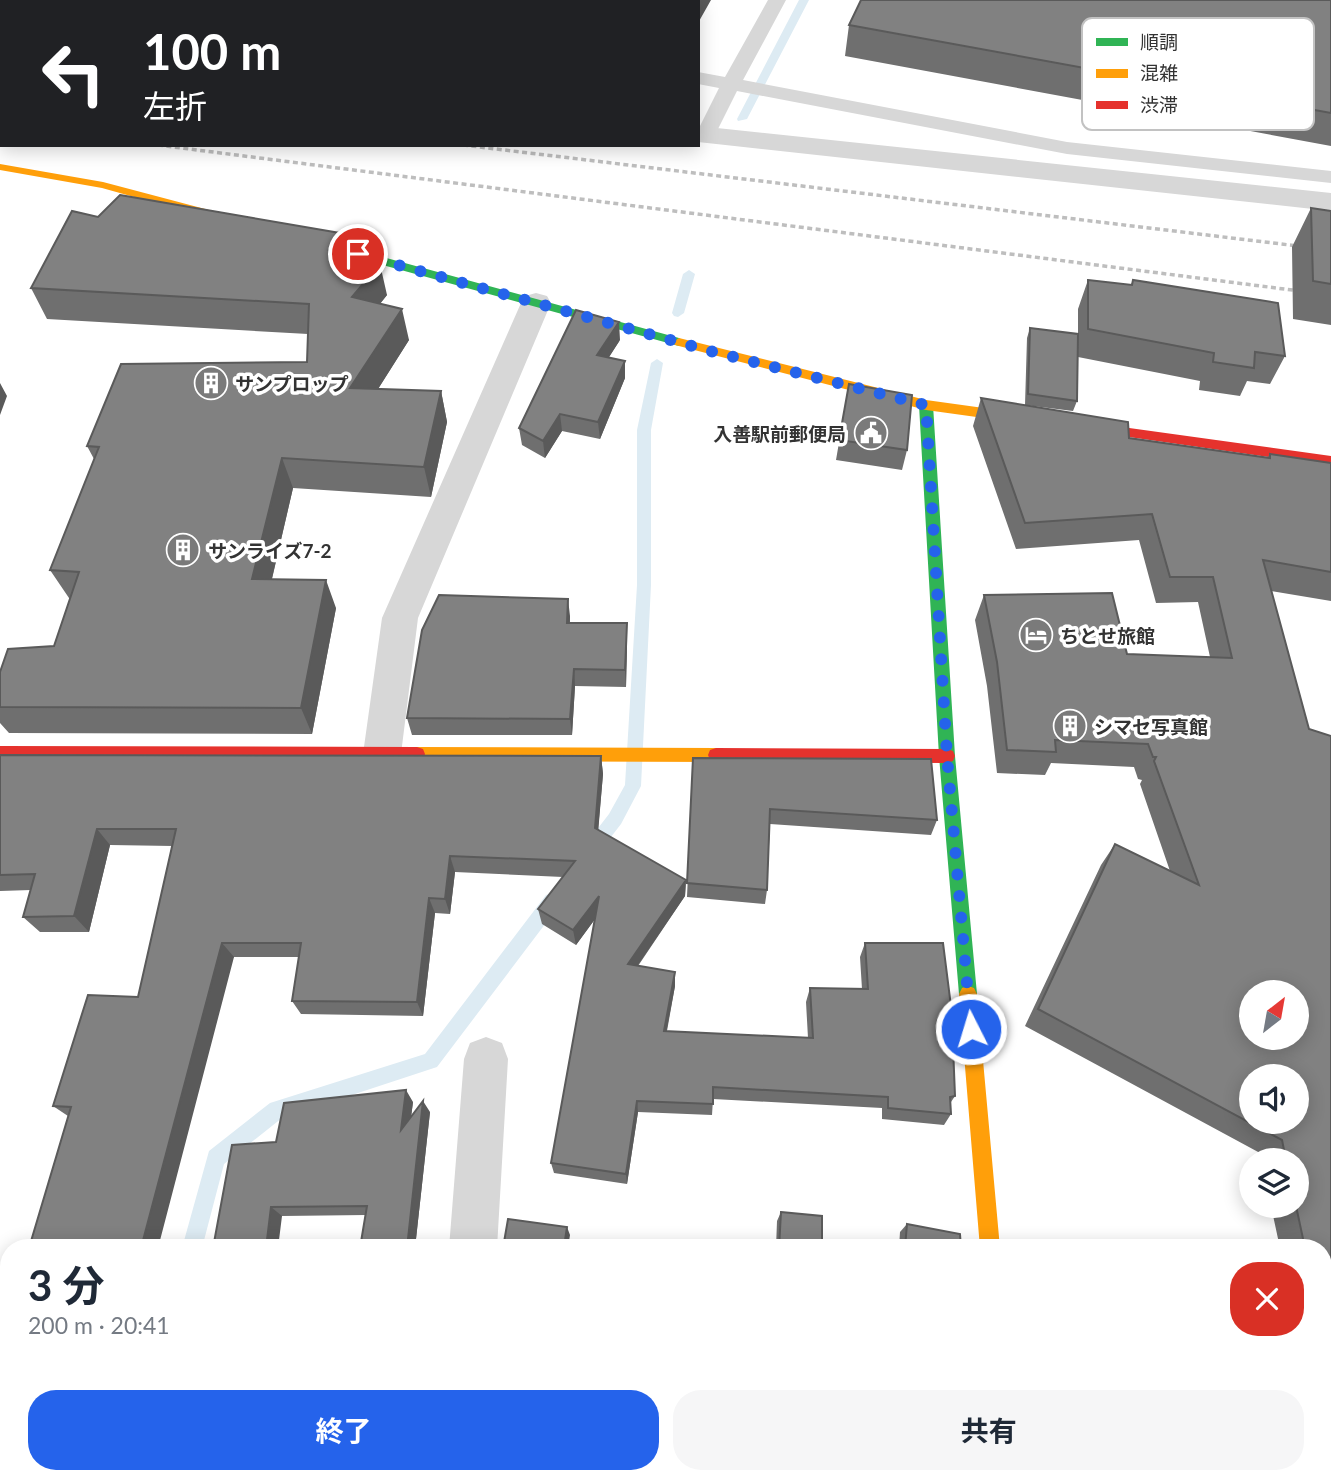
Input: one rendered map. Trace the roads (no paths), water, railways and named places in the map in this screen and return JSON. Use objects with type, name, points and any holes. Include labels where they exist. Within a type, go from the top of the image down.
[{"type":"street","points":[[702,134],[1331,202]]},
{"type":"street","points":[[0,167],[103,185],[234,221]]},
{"type":"street","points":[[274,232],[926,405],[1331,461]]},
{"type":"street","points":[[382,754],[400,618],[536,303]]},
{"type":"street","points":[[926,405],[947,756],[989,1239]]},
{"type":"street","points":[[0,753],[947,756]]},
{"type":"street","points":[[474,1239],[486,1059]]},
{"type":"lane","points":[[702,134],[777,0]]},
{"type":"lane","points":[[700,78],[1067,148],[1331,177]]},
{"type":"waterway","points":[[742,119],[804,0]]},
{"type":"waterway","points":[[678,313],[689,274]]},
{"type":"waterway","points":[[591,850],[615,819],[633,786],[644,585],[644,430],[657,363]]},
{"type":"waterway","points":[[194,1239],[216,1158],[277,1110],[431,1061],[552,901]]},
{"type":"railway","points":[[174,147],[1331,295]]},
{"type":"railway","points":[[480,147],[1331,250]]},
{"type":"place","name":"サンプロップ","points":[[211,383]]},
{"type":"place","name":"入善駅前郵便局","points":[[871,433]]},
{"type":"place","name":"サンライズ7-2","points":[[183,550]]},
{"type":"place","name":"ちとせ旅館","points":[[1036,635]]},
{"type":"place","name":"シマセ写真館","points":[[1070,726]]}]
